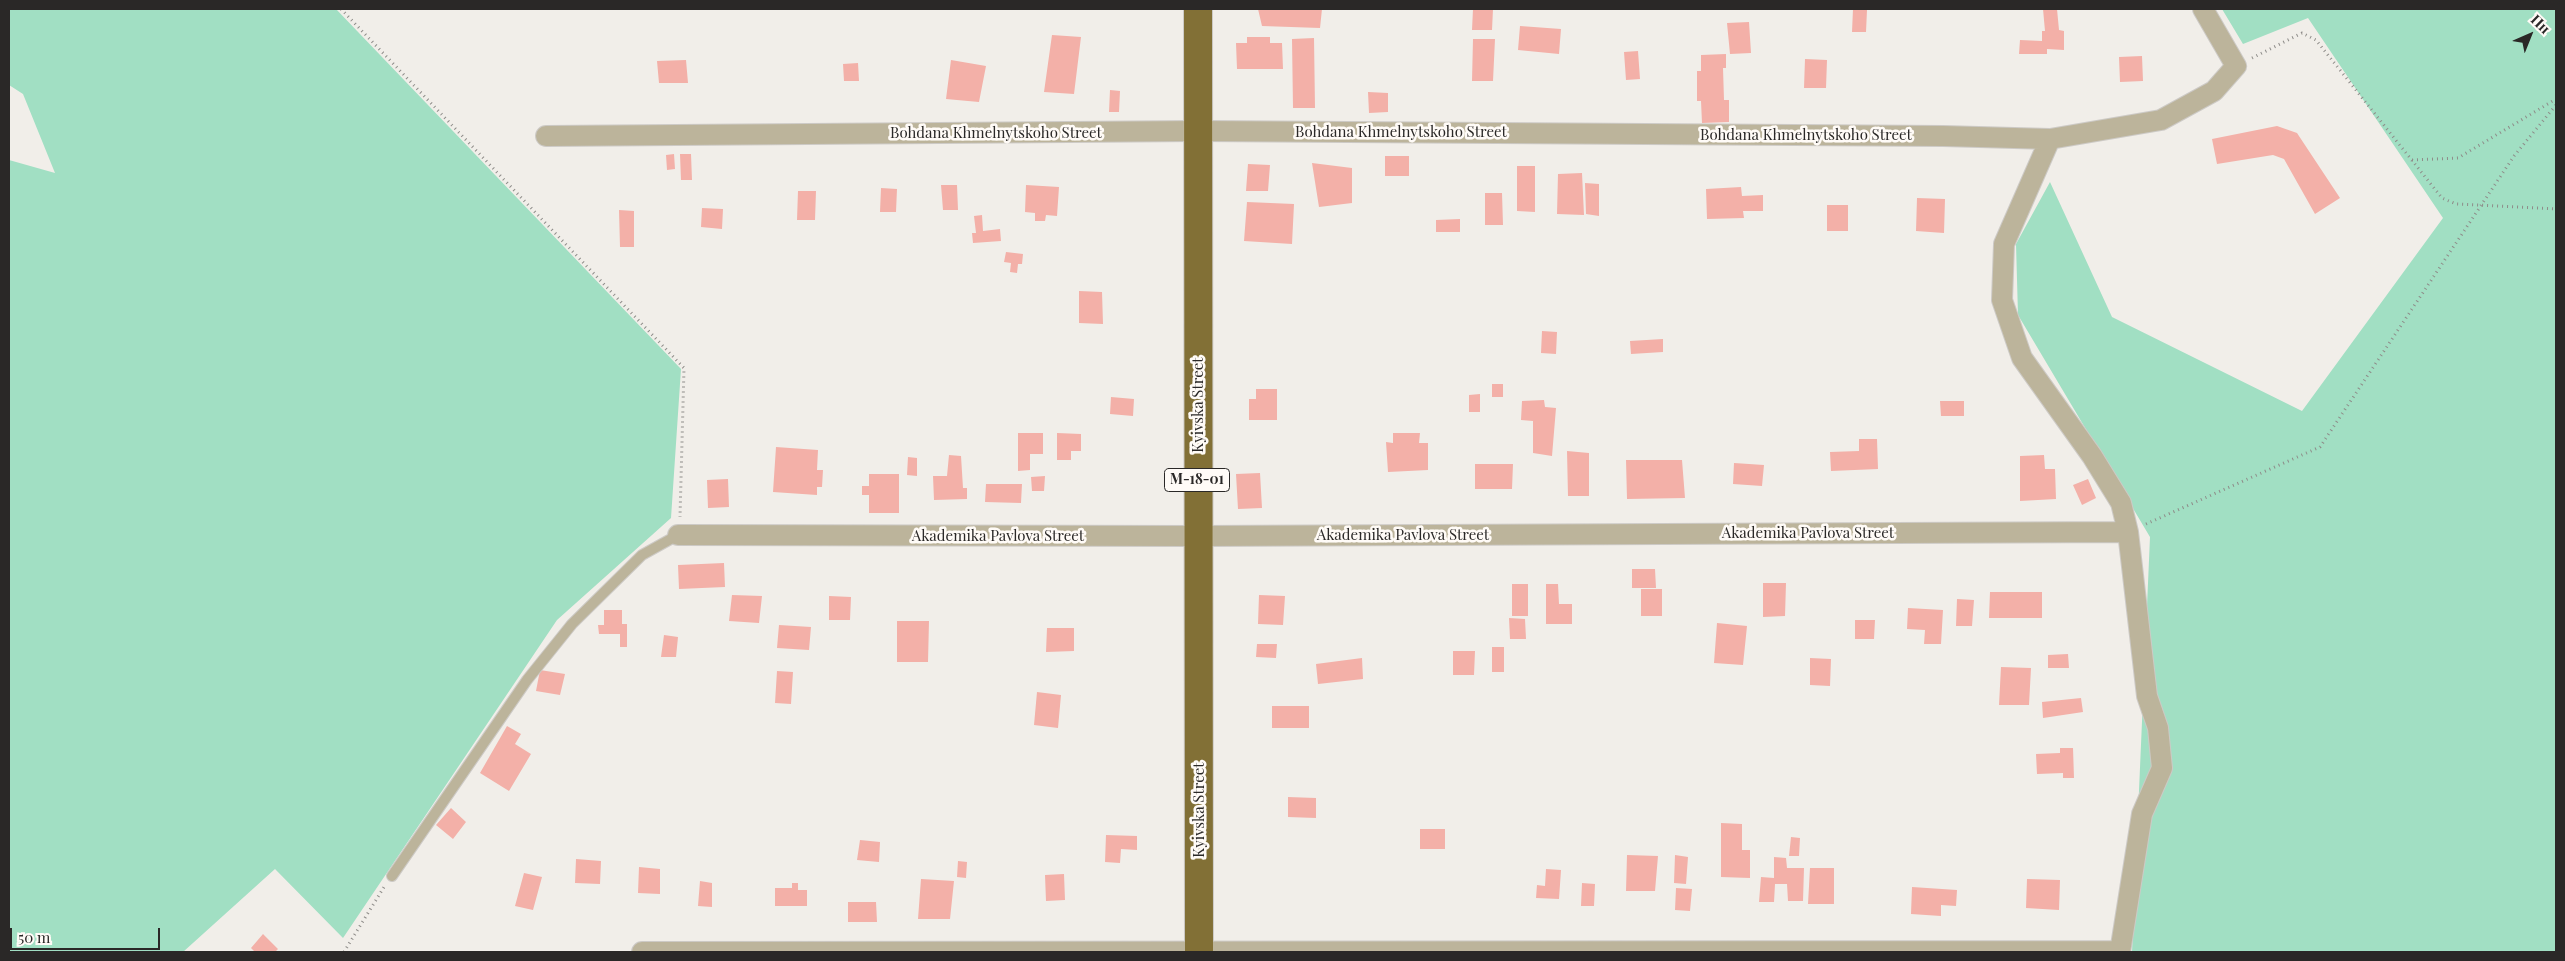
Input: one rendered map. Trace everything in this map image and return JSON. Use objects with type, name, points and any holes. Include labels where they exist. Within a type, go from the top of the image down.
[{"type":"highway","name":"Kyivska Street","points":[[1198,9],[1197,536],[1199,951]]},
{"type":"street","points":[[2203,9],[2236,66]]},
{"type":"street","name":"Bohdana Khmelnytskoho Street","points":[[546,136],[1199,131],[1943,136],[2050,139],[2161,120],[2214,91],[2236,66]]},
{"type":"street","points":[[642,952],[2120,952],[2142,814],[2162,768],[2158,728],[2147,696],[2128,532],[2121,503],[2092,456],[2022,358],[2002,300],[2004,244],[2050,139]]},
{"type":"street","name":"Akademika Pavlova Street","points":[[678,535],[1197,536],[2128,532]]},
{"type":"lane","points":[[392,876],[527,680],[572,624],[642,554],[678,535]]},
{"type":"path","points":[[341,9],[684,368],[678,535]]},
{"type":"path","points":[[2236,66],[2302,33],[2316,40],[2442,198],[2456,204],[2556,209]]},
{"type":"path","points":[[2411,160],[2458,158],[2556,99]]},
{"type":"path","points":[[2128,532],[2320,447],[2514,156],[2556,105]]},
{"type":"path","points":[[344,952],[392,876]]},
{"type":"green space","points":[[9,9],[336,9],[681,369],[671,518],[557,620],[343,938],[275,869],[183,952],[9,952],[9,160],[55,173],[23,94],[9,85]]},
{"type":"green space","points":[[2222,9],[2556,9],[2556,952],[2132,952],[2150,537],[2018,315],[2016,244],[2050,182],[2112,317],[2302,411],[2443,218],[2308,18],[2243,44]]},
{"type":"building","points":[[1258,9],[1322,9],[1320,28],[1262,26]]},
{"type":"building","points":[[1473,9],[1493,9],[1492,30],[1472,30]]},
{"type":"building","points":[[1853,9],[1867,10],[1866,32],[1852,32]]},
{"type":"building","points":[[2043,9],[2057,9],[2059,30],[2064,31],[2064,50],[2047,49],[2047,54],[2019,54],[2020,40],[2042,41],[2042,31],[2045,31]]},
{"type":"building","points":[[1749,22],[1751,53],[1730,54],[1727,23]]},
{"type":"building","points":[[1520,26],[1561,29],[1559,54],[1518,50]]},
{"type":"building","points":[[1052,35],[1081,37],[1074,94],[1044,92]]},
{"type":"building","points":[[1247,37],[1270,37],[1270,43],[1282,43],[1283,69],[1237,69],[1236,43],[1247,43]]},
{"type":"building","points":[[1314,38],[1315,108],[1293,108],[1292,39]]},
{"type":"building","points":[[1473,39],[1495,39],[1493,81],[1472,81]]},
{"type":"building","points":[[1638,51],[1640,79],[1626,80],[1624,52]]},
{"type":"building","points":[[1726,54],[1726,68],[1723,68],[1724,100],[1729,100],[1729,122],[1702,123],[1701,101],[1697,101],[1697,71],[1701,71],[1701,55]]},
{"type":"building","points":[[2142,56],[2143,81],[2120,82],[2119,57]]},
{"type":"building","points":[[1805,59],[1827,60],[1826,88],[1804,88]]},
{"type":"building","points":[[686,60],[688,83],[659,83],[657,61]]},
{"type":"building","points":[[951,60],[986,66],[979,102],[946,99]]},
{"type":"building","points":[[858,63],[859,81],[844,81],[843,64]]},
{"type":"building","points":[[1110,90],[1120,91],[1119,112],[1109,112]]},
{"type":"building","points":[[1368,92],[1388,93],[1388,112],[1369,113]]},
{"type":"building","points":[[2277,126],[2297,133],[2340,198],[2315,214],[2284,159],[2273,155],[2217,164],[2212,139]]},
{"type":"building","points":[[674,154],[675,169],[667,170],[666,155]]},
{"type":"building","points":[[680,154],[691,154],[692,180],[681,180]]},
{"type":"building","points":[[1385,156],[1409,156],[1409,176],[1385,176]]},
{"type":"building","points":[[1312,163],[1352,168],[1352,203],[1319,207]]},
{"type":"building","points":[[1248,164],[1270,165],[1268,191],[1246,191]]},
{"type":"building","points":[[1517,166],[1535,166],[1535,212],[1517,211]]},
{"type":"building","points":[[1582,173],[1584,215],[1557,214],[1558,174]]},
{"type":"building","points":[[1585,183],[1599,184],[1599,216],[1586,214]]},
{"type":"building","points":[[941,185],[957,185],[958,210],[943,210]]},
{"type":"building","points":[[1026,185],[1059,187],[1057,216],[1046,215],[1045,221],[1035,221],[1035,213],[1025,212]]},
{"type":"building","points":[[1741,187],[1742,196],[1763,195],[1763,211],[1743,211],[1744,218],[1707,219],[1706,189]]},
{"type":"building","points":[[881,188],[897,189],[896,212],[880,212]]},
{"type":"building","points":[[798,191],[816,191],[815,220],[797,220]]},
{"type":"building","points":[[1485,193],[1502,193],[1503,225],[1485,225]]},
{"type":"building","points":[[1917,198],[1945,199],[1944,233],[1916,231]]},
{"type":"building","points":[[1247,202],[1294,204],[1292,244],[1244,241]]},
{"type":"building","points":[[1827,205],[1848,205],[1848,231],[1827,231]]},
{"type":"building","points":[[702,208],[723,209],[722,229],[701,227]]},
{"type":"building","points":[[619,210],[634,211],[634,247],[620,247]]},
{"type":"building","points":[[982,215],[983,231],[1000,229],[1001,241],[973,243],[972,233],[976,233],[974,216]]},
{"type":"building","points":[[1460,219],[1460,232],[1436,232],[1436,220]]},
{"type":"building","points":[[1006,252],[1023,254],[1022,264],[1018,264],[1017,273],[1010,272],[1011,263],[1004,262]]},
{"type":"building","points":[[1079,291],[1102,292],[1103,324],[1079,323]]},
{"type":"building","points":[[1542,331],[1557,332],[1556,354],[1541,353]]},
{"type":"building","points":[[1663,339],[1663,352],[1631,354],[1630,341]]},
{"type":"building","points":[[1492,384],[1503,384],[1503,397],[1492,397]]},
{"type":"building","points":[[1256,389],[1277,389],[1277,420],[1249,420],[1249,399],[1256,399]]},
{"type":"building","points":[[1480,394],[1480,412],[1469,412],[1469,395]]},
{"type":"building","points":[[1111,397],[1134,399],[1133,416],[1110,414]]},
{"type":"building","points":[[1544,400],[1545,407],[1556,408],[1552,456],[1533,453],[1533,421],[1521,420],[1522,401]]},
{"type":"building","points":[[1940,401],[1964,401],[1964,416],[1941,416]]},
{"type":"building","points":[[1018,433],[1043,433],[1043,454],[1030,454],[1030,470],[1018,471]]},
{"type":"building","points":[[1057,433],[1081,434],[1081,451],[1071,451],[1071,460],[1057,460]]},
{"type":"building","points":[[1393,433],[1420,433],[1419,443],[1428,443],[1428,470],[1388,472],[1386,442],[1393,443]]},
{"type":"building","points":[[1859,439],[1877,439],[1878,469],[1831,471],[1830,452],[1859,451]]},
{"type":"building","points":[[776,447],[818,450],[817,470],[823,470],[822,487],[817,487],[817,495],[773,492]]},
{"type":"building","points":[[1567,451],[1589,453],[1589,496],[1568,496]]},
{"type":"building","points":[[949,455],[961,456],[963,488],[967,488],[967,499],[934,500],[933,476],[947,476]]},
{"type":"building","points":[[2044,455],[2045,469],[2055,469],[2056,499],[2020,501],[2020,456]]},
{"type":"building","points":[[908,457],[917,458],[917,476],[907,475]]},
{"type":"building","points":[[1626,460],[1682,460],[1685,498],[1627,499]]},
{"type":"building","points":[[1734,463],[1764,465],[1762,486],[1733,484]]},
{"type":"building","points":[[1475,464],[1513,464],[1512,489],[1475,489]]},
{"type":"building","points":[[1260,473],[1262,508],[1238,509],[1236,474]]},
{"type":"building","points":[[869,474],[899,474],[899,513],[869,513],[869,495],[862,495],[862,486],[869,486]]},
{"type":"building","points":[[1045,476],[1044,491],[1032,491],[1031,477]]},
{"type":"building","points":[[728,479],[729,507],[708,508],[707,480]]},
{"type":"building","points":[[2088,479],[2096,498],[2082,505],[2073,485]]},
{"type":"building","points":[[986,484],[1022,484],[1021,503],[985,502]]},
{"type":"building","points":[[724,563],[725,587],[679,589],[678,565]]},
{"type":"building","points":[[1632,569],[1655,569],[1656,588],[1632,588]]},
{"type":"building","points":[[1763,583],[1786,583],[1785,616],[1763,617]]},
{"type":"building","points":[[1512,584],[1528,584],[1528,616],[1512,616]]},
{"type":"building","points":[[1546,584],[1558,584],[1559,604],[1572,604],[1572,624],[1546,624]]},
{"type":"building","points":[[1641,589],[1662,589],[1662,616],[1641,616]]},
{"type":"building","points":[[1990,592],[2042,592],[2042,618],[1989,618]]},
{"type":"building","points":[[732,595],[762,596],[759,623],[729,621]]},
{"type":"building","points":[[1259,595],[1285,596],[1283,625],[1258,624]]},
{"type":"building","points":[[829,596],[851,597],[850,620],[829,620]]},
{"type":"building","points":[[1957,599],[1974,600],[1972,626],[1956,626]]},
{"type":"building","points":[[1908,608],[1943,610],[1941,644],[1924,644],[1925,630],[1907,629]]},
{"type":"building","points":[[604,610],[622,610],[622,624],[627,624],[627,647],[620,647],[620,634],[599,634],[598,625],[604,625]]},
{"type":"building","points":[[1509,618],[1525,619],[1526,639],[1510,639]]},
{"type":"building","points":[[1855,620],[1875,620],[1874,639],[1855,639]]},
{"type":"building","points":[[897,621],[929,621],[928,662],[897,662]]},
{"type":"building","points":[[1717,623],[1747,626],[1743,665],[1714,663]]},
{"type":"building","points":[[779,625],[811,627],[809,650],[777,648]]},
{"type":"building","points":[[1047,628],[1074,628],[1074,651],[1046,652]]},
{"type":"building","points":[[664,635],[678,637],[676,657],[661,657]]},
{"type":"building","points":[[1257,644],[1277,644],[1276,658],[1256,657]]},
{"type":"building","points":[[1492,647],[1504,647],[1504,672],[1492,672]]},
{"type":"building","points":[[1453,651],[1475,651],[1474,675],[1453,675]]},
{"type":"building","points":[[2068,654],[2069,668],[2048,668],[2048,655]]},
{"type":"building","points":[[1362,658],[1363,679],[1318,684],[1316,664]]},
{"type":"building","points":[[1810,658],[1831,659],[1830,686],[1810,685]]},
{"type":"building","points":[[2001,667],[2031,668],[2029,705],[1999,705]]},
{"type":"building","points":[[540,670],[565,674],[560,695],[536,691]]},
{"type":"building","points":[[777,671],[793,672],[791,704],[775,703]]},
{"type":"building","points":[[1037,692],[1061,695],[1058,728],[1034,725]]},
{"type":"building","points":[[2081,698],[2083,712],[2043,718],[2042,702]]},
{"type":"building","points":[[1272,706],[1309,706],[1309,728],[1272,728]]},
{"type":"building","points":[[507,726],[521,734],[515,744],[531,754],[509,791],[480,773]]},
{"type":"building","points":[[2060,748],[2073,748],[2074,778],[2063,778],[2063,773],[2037,774],[2036,754],[2060,753]]},
{"type":"building","points":[[1288,797],[1316,798],[1316,818],[1288,817]]},
{"type":"building","points":[[451,808],[466,822],[453,839],[436,825]]},
{"type":"building","points":[[1721,823],[1742,824],[1742,850],[1750,850],[1750,878],[1721,877]]},
{"type":"building","points":[[1420,829],[1445,829],[1445,849],[1420,849]]},
{"type":"building","points":[[1106,835],[1137,836],[1137,850],[1121,849],[1120,863],[1105,862]]},
{"type":"building","points":[[1791,837],[1800,838],[1799,856],[1789,856]]},
{"type":"building","points":[[860,840],[880,842],[879,862],[857,860]]},
{"type":"building","points":[[1627,855],[1658,856],[1655,891],[1626,891]]},
{"type":"building","points":[[1675,855],[1688,857],[1686,884],[1674,883]]},
{"type":"building","points":[[1774,857],[1786,858],[1787,868],[1804,868],[1803,901],[1788,901],[1787,884],[1775,884],[1774,902],[1759,902],[1761,877],[1774,878]]},
{"type":"building","points":[[576,859],[601,861],[600,884],[575,883]]},
{"type":"building","points":[[958,861],[967,862],[966,878],[957,877]]},
{"type":"building","points":[[639,867],[660,869],[660,894],[638,893]]},
{"type":"building","points":[[1810,868],[1834,868],[1834,904],[1808,904]]},
{"type":"building","points":[[1546,869],[1561,870],[1559,899],[1536,898],[1537,885],[1545,886]]},
{"type":"building","points":[[524,873],[542,877],[533,910],[515,906]]},
{"type":"building","points":[[1064,874],[1065,900],[1046,901],[1045,875]]},
{"type":"building","points":[[921,879],[954,881],[950,919],[918,919]]},
{"type":"building","points":[[2027,879],[2060,880],[2059,910],[2026,908]]},
{"type":"building","points":[[700,881],[712,883],[712,907],[698,906]]},
{"type":"building","points":[[792,883],[798,883],[798,890],[807,890],[807,906],[775,906],[775,888],[792,888]]},
{"type":"building","points":[[1582,883],[1595,884],[1594,906],[1581,906]]},
{"type":"building","points":[[1912,887],[1957,890],[1956,906],[1941,905],[1941,916],[1911,914]]},
{"type":"building","points":[[1676,888],[1692,889],[1690,911],[1675,910]]},
{"type":"building","points":[[848,902],[876,902],[877,922],[848,922]]},
{"type":"building","points":[[263,934],[278,949],[275,952],[255,952],[251,948]]}]
